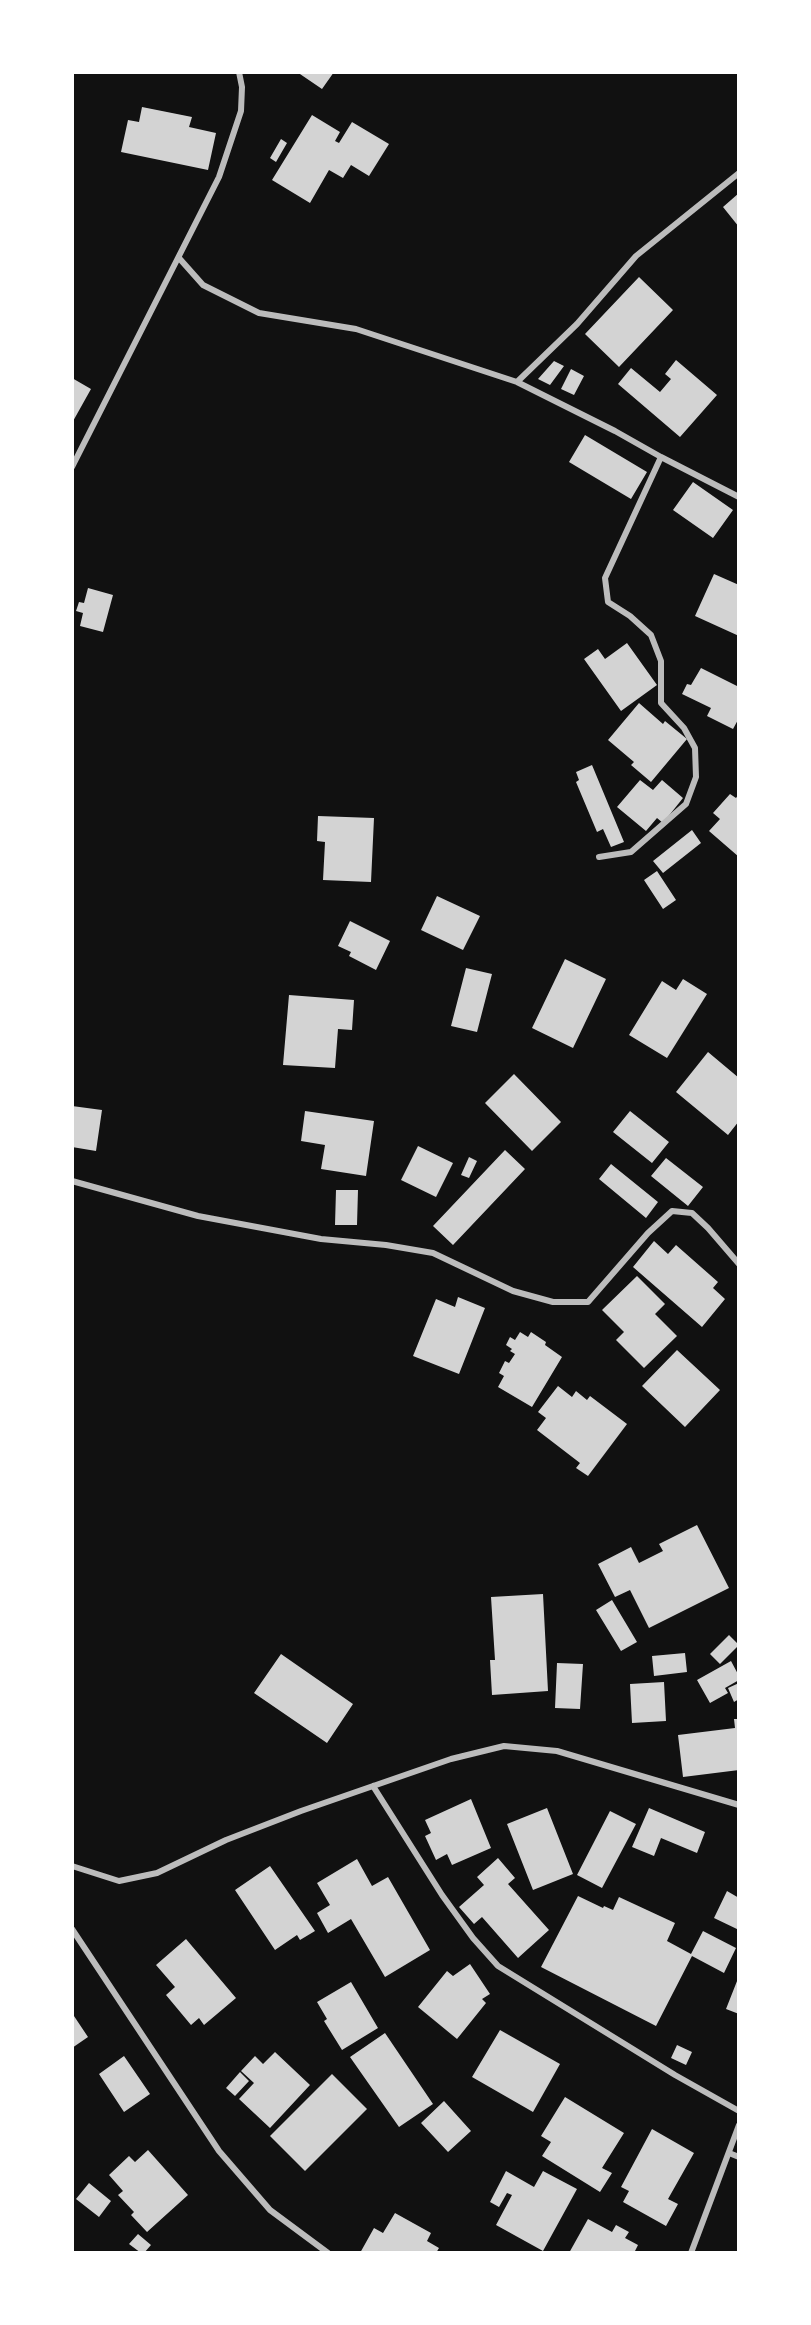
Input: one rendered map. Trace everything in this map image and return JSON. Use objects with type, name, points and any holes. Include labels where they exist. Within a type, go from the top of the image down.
[{"type":"street","points":[[72,467],[219,177],[240,111],[242,87],[238,72]]},
{"type":"street","points":[[517,382],[577,324],[636,256],[739,174]]},
{"type":"street","points":[[179,258],[203,285],[259,313],[356,329],[517,382],[739,497]]},
{"type":"street","points":[[599,857],[631,852],[686,804],[696,777],[695,748],[684,728],[661,704],[661,661],[651,635],[630,616],[608,602],[605,578],[661,457]]},
{"type":"street","points":[[72,1181],[198,1216],[321,1239],[386,1245],[433,1253],[513,1291],[553,1302],[588,1302],[648,1233],[672,1211],[692,1213],[739,1264]]},
{"type":"street","points":[[72,1866],[119,1881],[157,1873],[237,1836],[301,1810],[451,1758],[504,1746],[557,1751],[739,1805]]},
{"type":"street","points":[[373,1786],[442,1895],[473,1938],[498,1966],[675,2075],[739,2111]]},
{"type":"street","points":[[72,1929],[219,2151],[270,2210],[328,2253]]},
{"type":"street","points":[[691,2253],[739,2125]]},
{"type":"street","points":[[729,2153],[739,2157]]},
{"type":"building","points":[[297,72],[334,72],[322,89]]},
{"type":"building","points":[[142,107],[192,117],[189,127],[216,133],[208,170],[121,152],[128,120],[139,122]]},
{"type":"building","points":[[312,115],[340,132],[335,141],[339,143],[352,122],[389,144],[369,176],[351,165],[343,178],[329,170],[310,203],[272,180]]},
{"type":"building","points":[[281,139],[287,143],[276,162],[270,158]]},
{"type":"building","points":[[739,193],[739,227],[723,207]]},
{"type":"building","points":[[639,277],[673,310],[619,367],[585,334]]},
{"type":"building","points":[[676,360],[717,395],[680,437],[618,384],[631,368],[660,392],[671,379],[665,374]]},
{"type":"building","points":[[554,361],[564,366],[550,385],[538,379]]},
{"type":"building","points":[[571,369],[584,376],[574,395],[561,389]]},
{"type":"building","points":[[72,378],[91,389],[72,423]]},
{"type":"building","points":[[585,435],[647,472],[631,499],[569,462]]},
{"type":"building","points":[[693,482],[733,510],[713,538],[673,510]]},
{"type":"building","points":[[714,574],[739,585],[739,636],[695,616]]},
{"type":"building","points":[[88,588],[113,595],[103,632],[80,626],[83,613],[76,611],[79,602],[84,603]]},
{"type":"building","points":[[627,643],[657,685],[621,711],[584,659],[598,649],[605,659]]},
{"type":"building","points":[[701,668],[739,687],[739,718],[733,729],[707,716],[711,708],[682,694],[687,684],[691,685]]},
{"type":"building","points":[[639,703],[663,724],[665,721],[687,739],[651,782],[631,765],[634,762],[608,740]]},
{"type":"building","points":[[592,765],[624,842],[611,847],[603,829],[597,832],[576,782],[579,780],[576,772]]},
{"type":"building","points":[[640,780],[653,790],[662,780],[683,798],[663,823],[657,818],[646,831],[617,807]]},
{"type":"building","points":[[730,794],[736,798],[739,794],[739,857],[709,831],[720,819],[713,813]]},
{"type":"building","points":[[318,816],[374,818],[371,882],[323,880],[325,842],[317,841]]},
{"type":"building","points":[[692,830],[701,843],[663,873],[653,861]]},
{"type":"building","points":[[657,871],[676,900],[663,909],[644,880]]},
{"type":"building","points":[[437,896],[480,916],[463,950],[421,930]]},
{"type":"building","points":[[350,921],[390,941],[376,970],[349,956],[351,952],[338,946]]},
{"type":"building","points":[[565,959],[606,979],[573,1048],[532,1028]]},
{"type":"building","points":[[466,968],[492,974],[477,1032],[451,1026]]},
{"type":"building","points":[[683,979],[707,994],[667,1058],[629,1035],[662,981],[676,990]]},
{"type":"building","points":[[289,995],[354,1000],[352,1030],[338,1029],[335,1068],[283,1065]]},
{"type":"building","points":[[708,1052],[739,1078],[739,1121],[728,1135],[676,1092]]},
{"type":"building","points":[[514,1074],[561,1122],[532,1151],[485,1103]]},
{"type":"building","points":[[72,1106],[102,1110],[96,1151],[72,1147]]},
{"type":"building","points":[[305,1111],[374,1121],[366,1176],[321,1169],[325,1145],[301,1141]]},
{"type":"building","points":[[630,1111],[669,1142],[652,1163],[613,1132]]},
{"type":"building","points":[[418,1146],[453,1163],[436,1197],[401,1180]]},
{"type":"building","points":[[505,1150],[525,1169],[453,1245],[433,1226]]},
{"type":"building","points":[[469,1157],[477,1161],[469,1178],[461,1175]]},
{"type":"building","points":[[666,1158],[703,1187],[688,1206],[651,1176]]},
{"type":"building","points":[[611,1164],[658,1202],[646,1218],[599,1179]]},
{"type":"building","points":[[336,1190],[358,1190],[357,1225],[335,1225]]},
{"type":"building","points":[[654,1241],[668,1254],[676,1245],[718,1282],[713,1288],[725,1299],[702,1327],[633,1267]]},
{"type":"building","points":[[637,1276],[665,1304],[655,1314],[677,1336],[644,1368],[616,1340],[624,1332],[602,1310]]},
{"type":"building","points":[[458,1297],[485,1308],[459,1374],[413,1356],[436,1299],[455,1307]]},
{"type":"building","points":[[520,1332],[528,1337],[531,1332],[562,1357],[532,1407],[498,1387],[504,1376],[499,1373],[505,1361],[509,1363],[515,1354],[506,1345],[510,1337],[515,1340]]},
{"type":"building","points":[[677,1350],[720,1390],[685,1427],[642,1386]]},
{"type":"building","points":[[558,1386],[572,1397],[576,1391],[587,1400],[590,1396],[627,1424],[588,1476],[576,1468],[580,1463],[537,1430],[546,1418],[538,1412]]},
{"type":"building","points":[[697,1525],[729,1588],[649,1628],[630,1590],[615,1597],[598,1564],[631,1547],[639,1563],[663,1551],[659,1544]]},
{"type":"building","points":[[543,1594],[548,1691],[492,1695],[490,1660],[495,1660],[491,1597]]},
{"type":"building","points":[[612,1600],[637,1642],[621,1651],[596,1610]]},
{"type":"building","points":[[729,1635],[739,1645],[720,1664],[710,1654]]},
{"type":"building","points":[[685,1653],[687,1672],[654,1676],[652,1656]]},
{"type":"building","points":[[281,1654],[353,1704],[327,1743],[254,1693]]},
{"type":"building","points":[[731,1661],[739,1680],[725,1688],[728,1693],[710,1703],[697,1680]]},
{"type":"building","points":[[557,1663],[583,1664],[580,1709],[555,1708]]},
{"type":"building","points":[[664,1682],[666,1721],[632,1723],[630,1684]]},
{"type":"building","points":[[739,1683],[739,1699],[734,1702],[728,1688]]},
{"type":"building","points":[[734,1719],[739,1719],[739,1770],[683,1777],[678,1735],[735,1728]]},
{"type":"building","points":[[471,1799],[491,1848],[452,1865],[447,1854],[436,1860],[425,1836],[431,1833],[425,1820]]},
{"type":"building","points":[[547,1808],[573,1874],[533,1890],[507,1824]]},
{"type":"building","points":[[649,1808],[705,1832],[697,1853],[661,1838],[654,1856],[632,1847]]},
{"type":"building","points":[[610,1811],[636,1824],[602,1888],[577,1875]]},
{"type":"building","points":[[498,1858],[515,1878],[508,1884],[549,1930],[518,1958],[482,1917],[474,1924],[459,1907],[484,1885],[477,1877]]},
{"type":"building","points":[[357,1859],[372,1886],[388,1877],[430,1950],[385,1977],[351,1919],[328,1933],[317,1913],[330,1905],[317,1883]]},
{"type":"building","points":[[270,1866],[315,1931],[300,1940],[297,1935],[275,1950],[235,1890]]},
{"type":"building","points":[[727,1891],[739,1898],[739,1930],[714,1918]]},
{"type":"building","points":[[578,1896],[603,1908],[604,1906],[613,1910],[619,1897],[675,1923],[667,1941],[691,1954],[703,1931],[736,1948],[724,1973],[692,1956],[656,2026],[541,1967]]},
{"type":"building","points":[[186,1939],[236,1998],[204,2025],[199,2018],[191,2025],[166,1995],[175,1987],[156,1965]]},
{"type":"building","points":[[470,1964],[490,1994],[482,1999],[486,2003],[457,2039],[418,2007],[447,1971],[453,1976]]},
{"type":"building","points":[[739,1976],[739,2014],[726,2009]]},
{"type":"building","points":[[351,1982],[378,2028],[342,2050],[324,2021],[327,2019],[317,2002]]},
{"type":"building","points":[[72,2013],[88,2037],[72,2048]]},
{"type":"building","points":[[500,2030],[560,2064],[533,2112],[472,2077]]},
{"type":"building","points":[[385,2033],[433,2104],[399,2127],[350,2057]]},
{"type":"building","points":[[677,2045],[692,2052],[686,2065],[671,2058]]},
{"type":"building","points":[[275,2052],[310,2085],[270,2128],[239,2099],[254,2083],[241,2071],[255,2056],[263,2064]]},
{"type":"building","points":[[124,2056],[150,2094],[124,2112],[99,2074]]},
{"type":"building","points":[[240,2072],[249,2081],[235,2096],[226,2088]]},
{"type":"building","points":[[332,2074],[367,2109],[305,2171],[270,2136]]},
{"type":"building","points":[[565,2097],[624,2133],[602,2168],[612,2173],[600,2192],[542,2156],[551,2142],[541,2136]]},
{"type":"building","points":[[444,2101],[471,2131],[448,2152],[421,2123]]},
{"type":"building","points":[[652,2129],[694,2153],[668,2199],[678,2204],[666,2226],[623,2202],[629,2191],[621,2187]]},
{"type":"building","points":[[148,2150],[188,2195],[147,2232],[131,2215],[134,2212],[118,2195],[123,2191],[109,2175],[129,2156],[135,2162]]},
{"type":"building","points":[[506,2171],[534,2187],[543,2171],[577,2189],[543,2251],[496,2225],[512,2195],[507,2193],[499,2207],[490,2202]]},
{"type":"building","points":[[89,2183],[111,2201],[99,2217],[76,2199]]},
{"type":"building","points":[[395,2213],[431,2233],[427,2241],[439,2248],[436,2253],[360,2253],[374,2228],[383,2233]]},
{"type":"building","points":[[588,2219],[612,2232],[616,2225],[629,2232],[625,2238],[638,2245],[634,2253],[569,2253]]},
{"type":"building","points":[[138,2234],[151,2245],[144,2253],[129,2244]]}]
